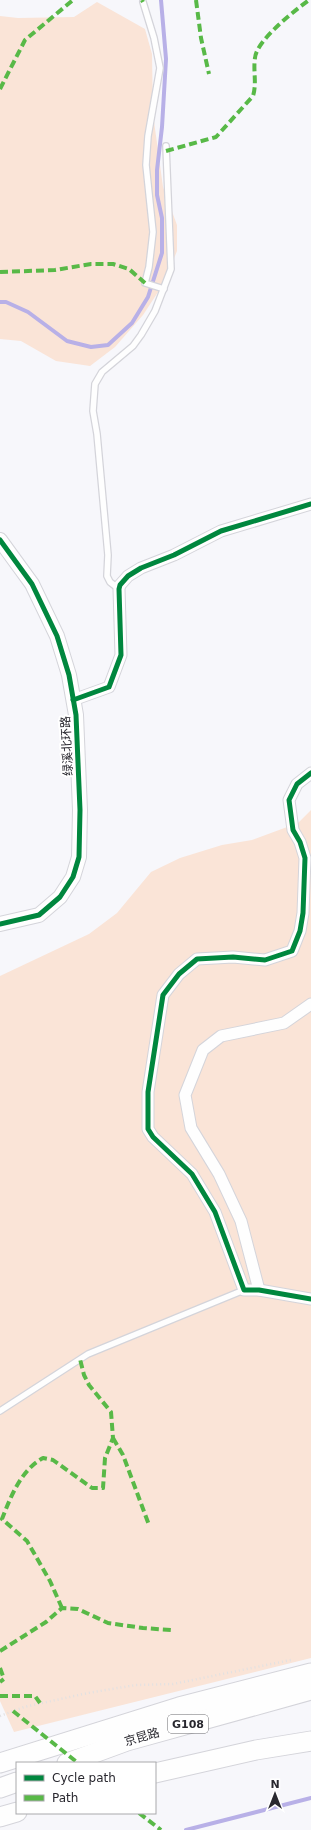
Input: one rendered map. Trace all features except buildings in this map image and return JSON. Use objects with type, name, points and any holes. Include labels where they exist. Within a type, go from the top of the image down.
[{"type":"highway","points":[[0,1763],[179,1707],[311,1673]]},
{"type":"highway","name":"京昆路","points":[[70,1762],[127,1741],[311,1690]]},
{"type":"highway","points":[[156,1773],[256,1750],[311,1741]]},
{"type":"highway","points":[[0,1788],[16,1782]]},
{"type":"street","points":[[73,700],[109,687],[121,655],[119,589],[120,585],[128,576],[141,568],[174,555],[221,531],[311,504]]},
{"type":"street","name":"绿溪北环路","points":[[0,540],[32,584],[57,636],[69,675],[76,715],[80,810],[79,858],[73,877],[60,897],[39,915],[0,924]]},
{"type":"street","points":[[311,773],[297,784],[289,800],[292,830],[300,842],[305,858],[303,913],[300,931],[292,951],[265,960],[233,957],[197,958],[179,974],[163,994],[148,1092],[148,1129],[153,1137],[192,1174],[200,1186],[215,1212],[244,1290],[259,1290],[311,1299]]},
{"type":"street","points":[[259,1290],[241,1221],[219,1174],[191,1128],[185,1095],[204,1050],[221,1036],[284,1023],[311,1004]]},
{"type":"lane","points":[[143,2],[154,38],[160,68],[148,136],[147,158],[153,232],[149,267],[145,283],[162,288]]},
{"type":"lane","points":[[119,589],[110,582],[107,576],[107,547],[94,411],[95,384],[102,372],[133,346],[141,335],[155,311],[162,288],[171,269],[166,146]]},
{"type":"lane","points":[[0,1411],[88,1354],[244,1290]]},
{"type":"path","points":[[0,1716],[24,1707],[88,1693],[136,1685],[173,1684],[297,1660]]},
{"type":"shaded area","points":[[97,2],[145,29],[152,54],[153,114],[163,187],[177,225],[177,251],[164,283],[143,315],[115,347],[90,366],[56,361],[21,341],[0,339],[0,16],[18,18],[74,17]]},
{"type":"shaded area","points":[[311,810],[311,1658],[14,1732],[0,1701],[0,976],[89,934],[117,913],[151,872],[180,858],[222,845],[252,840],[298,823]]},
{"type":"waterway","points":[[0,302],[6,302],[28,312],[67,341],[91,347],[108,345],[132,323],[148,297],[162,253],[162,218],[157,195],[157,170],[162,127],[166,59],[161,0]]},
{"type":"waterway","points":[[186,1830],[311,1798]]},
{"type":"marked path","points":[[0,89],[25,40],[73,0]]},
{"type":"marked path","points":[[196,0],[201,38],[209,74]]},
{"type":"marked path","points":[[166,151],[216,137],[253,96],[255,86],[255,58],[262,43],[294,11],[309,0]]},
{"type":"marked path","points":[[0,272],[55,270],[91,264],[113,264],[129,269],[145,283]]},
{"type":"marked path","points":[[62,1608],[50,1581],[27,1541],[2,1519],[18,1484],[29,1469],[43,1458],[53,1460],[92,1488],[103,1488],[105,1458],[113,1438],[111,1412],[89,1385],[84,1375],[80,1359]]},
{"type":"marked path","points":[[113,1438],[123,1455],[149,1525]]},
{"type":"marked path","points":[[0,1651],[46,1622],[62,1608],[78,1609],[108,1623],[171,1630]]},
{"type":"marked path","points":[[0,1668],[4,1679],[0,1682]]},
{"type":"marked path","points":[[0,1696],[35,1696],[40,1703]]},
{"type":"marked path","points":[[13,1711],[77,1762]]},
{"type":"marked path","points":[[140,1814],[161,1830]]},
{"type":"cycle path","points":[[73,700],[109,687],[121,655],[119,589],[120,585],[128,576],[141,568],[174,555],[221,531],[311,504]]},
{"type":"cycle path","points":[[0,540],[32,584],[57,636],[69,675],[76,715],[80,810],[79,857],[73,877],[60,897],[39,915],[0,924]]},
{"type":"cycle path","points":[[311,773],[297,784],[289,800],[293,830],[300,842],[305,858],[303,913],[300,931],[292,951],[265,960],[233,957],[197,959],[179,974],[163,995],[148,1092],[148,1129],[153,1137],[192,1174],[215,1212],[244,1290],[259,1290],[311,1299]]}]
